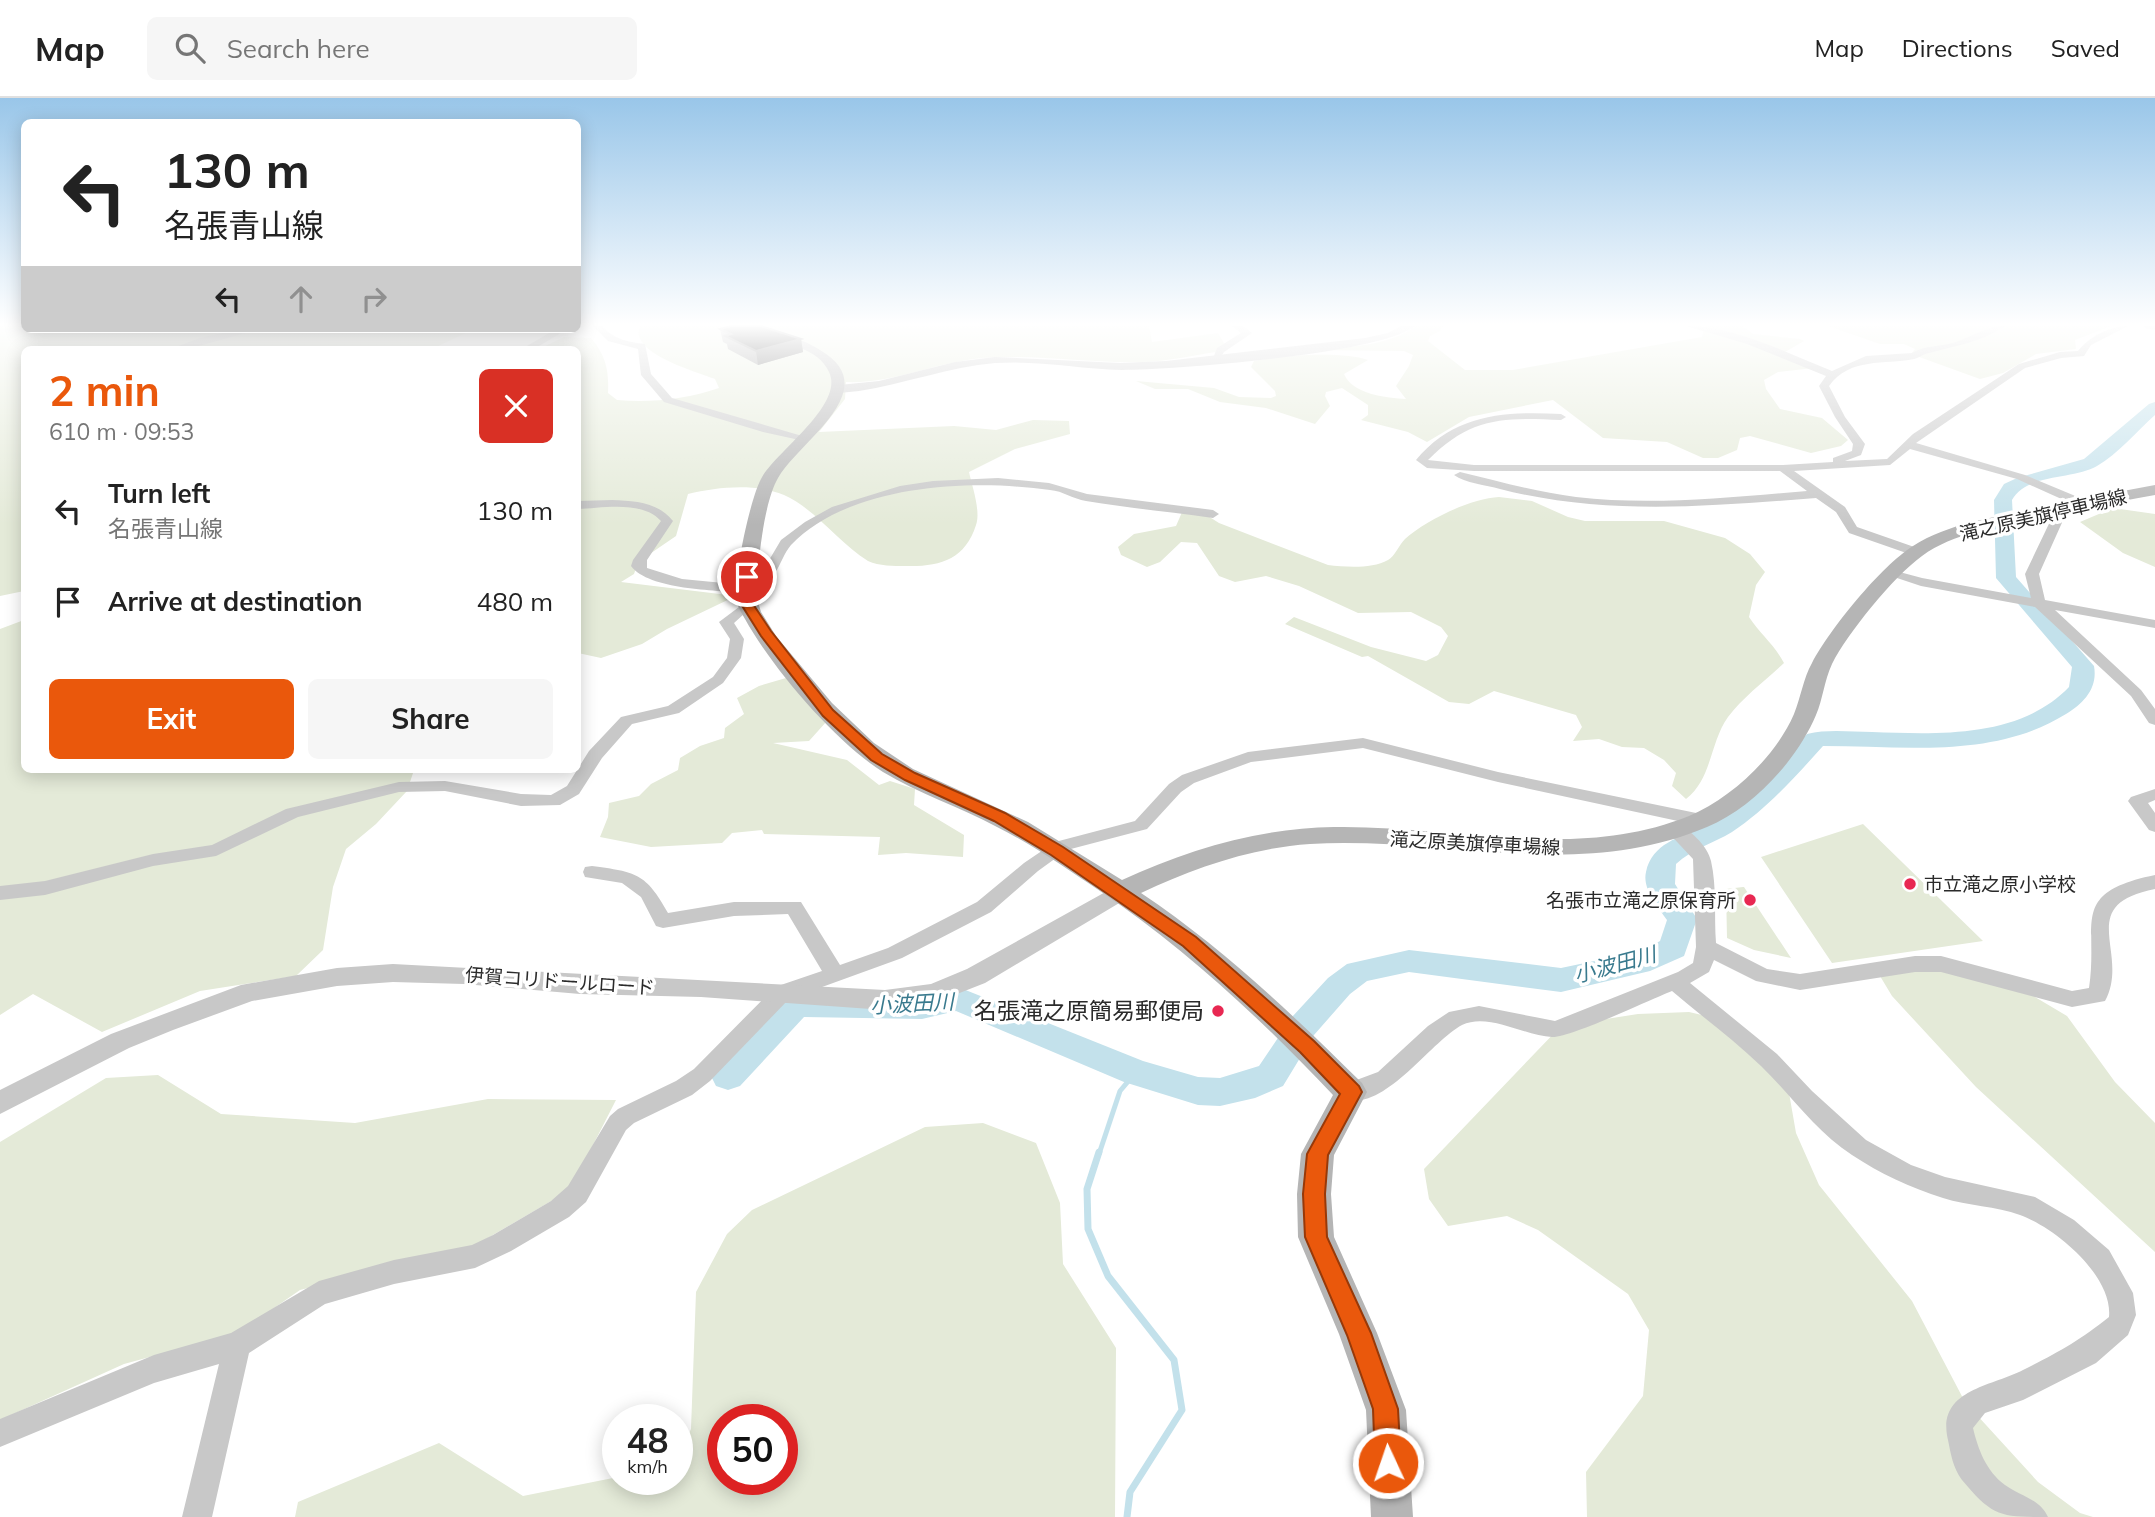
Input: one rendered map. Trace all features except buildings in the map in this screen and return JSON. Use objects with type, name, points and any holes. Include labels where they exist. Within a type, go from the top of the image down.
[{"type":"main road","points":[[837,392],[830,407],[771,476],[762,494],[746,590],[793,669],[828,713],[877,757],[910,777],[1000,817],[1057,851],[1189,942],[1294,1035],[1351,1092],[1318,1154],[1314,1194],[1316,1237],[1359,1333],[1386,1409],[1392,1517]]},
{"type":"main road","name":"滝之原美旗停車場線","points":[[1118,893],[1153,876],[1219,852],[1288,838],[1337,835],[1569,849],[1677,832],[1737,797],[1784,749],[1803,719],[1823,662],[1892,574],[1915,552],[1930,544],[1991,523],[2155,490]]},
{"type":"street","points":[[661,392],[668,400],[767,430],[804,438]]},
{"type":"street","points":[[1824,465],[1857,453],[1859,444],[1827,392]]},
{"type":"street","points":[[1427,465],[1474,468],[1783,468],[1890,462],[1917,436],[1983,392]]},
{"type":"street","points":[[1561,417],[1502,415],[1477,421],[1455,429],[1440,440],[1422,460],[1427,465],[1531,492],[1591,502],[1709,504],[1817,494]]},
{"type":"street","points":[[1909,445],[2021,477],[2081,503]]},
{"type":"street","points":[[1783,468],[1841,510],[1853,530],[1915,552]]},
{"type":"street","points":[[0,893],[45,888],[153,860],[216,850],[292,813],[399,787],[445,786],[521,800],[554,802],[573,790],[595,754],[627,720],[673,710],[718,680],[734,658],[737,639],[726,622],[746,590],[773,568],[787,542],[852,503],[907,488],[1001,481],[1066,487],[1084,497],[1213,513]]},
{"type":"street","points":[[581,506],[620,504],[656,511],[667,521],[640,559],[638,566],[642,571],[681,583],[746,590]]},
{"type":"street","points":[[2063,507],[2032,574],[2036,602],[2136,692],[2155,720]]},
{"type":"street","points":[[1892,574],[2155,624]]},
{"type":"street","points":[[0,1433],[154,1370],[237,1345],[319,1293],[394,1272],[475,1256],[560,1209],[578,1194],[618,1123],[626,1115],[684,1088],[702,1074],[782,993],[895,953],[984,907],[1031,867],[1061,846],[1141,825],[1175,788],[1188,779],[1225,765],[1248,757],[1363,743],[1498,777],[1701,820]]},
{"type":"street","points":[[2155,794],[2137,801],[2155,825]]},
{"type":"street","points":[[1351,1092],[1385,1080],[1450,1022],[1464,1015],[1489,1014],[1518,1020],[1536,1029],[1556,1029],[1675,982],[1702,967],[1706,947],[1702,859],[1697,850],[1677,832]]},
{"type":"street","points":[[592,872],[627,877],[648,893],[663,921],[734,909],[794,907],[836,975]]},
{"type":"street","points":[[1706,947],[1763,976],[1800,982],[1914,964],[1941,964],[2072,999],[2085,999],[2098,995],[2103,978],[2099,919],[2103,906],[2122,889],[2155,882]]},
{"type":"street","name":"伊賀コリドールロード","points":[[0,1103],[120,1041],[164,1023],[250,992],[337,977],[393,973],[464,975],[580,985],[885,1000],[934,993],[976,976],[1118,893]]},
{"type":"street","points":[[1675,982],[1769,1060],[1804,1098],[1858,1147],[1903,1172],[1944,1188],[2026,1205],[2065,1228],[2100,1258],[2120,1293],[2123,1315],[2119,1326],[2086,1353],[2013,1390],[1976,1402],[1958,1424],[1967,1462],[1992,1494],[2033,1517]]},
{"type":"street","points":[[197,1517],[237,1345]]},
{"type":"green space","points":[[0,392],[21,392],[21,592],[0,596]]},
{"type":"green space","points":[[581,392],[608,392],[617,400],[643,401],[704,392],[845,392],[845,399],[819,432],[954,426],[996,430],[1033,420],[1069,421],[1070,434],[1015,449],[969,472],[977,513],[971,537],[958,554],[929,565],[891,566],[868,561],[806,508],[773,491],[736,487],[688,494],[676,536],[638,562],[634,574],[621,582],[736,596],[642,644],[601,658],[581,654]]},
{"type":"green space","points":[[1196,392],[1226,392],[1239,397],[1276,396],[1275,392],[1326,392],[1330,406],[1315,424],[1266,408],[1220,402]]},
{"type":"green space","points":[[1348,392],[1369,392],[1406,399],[1401,392],[1768,392],[1780,409],[1822,418],[1848,440],[1841,446],[1811,453],[1750,436],[1740,438],[1737,450],[1718,458],[1703,458],[1667,442],[1603,438],[1553,400],[1469,417],[1427,442],[1408,432],[1361,420],[1368,415],[1368,405]]},
{"type":"green space","points":[[1499,497],[1532,501],[1568,517],[1585,521],[1664,521],[1725,538],[1750,554],[1765,572],[1756,585],[1749,617],[1784,663],[1728,717],[1701,781],[1686,799],[1672,786],[1676,773],[1664,760],[1644,748],[1622,747],[1599,739],[1573,741],[1582,727],[1576,715],[1494,691],[1469,704],[1449,702],[1368,656],[1362,657],[1285,624],[1294,617],[1371,647],[1426,661],[1438,655],[1448,636],[1441,627],[1411,612],[1358,613],[1299,586],[1266,576],[1235,582],[1219,576],[1197,543],[1181,542],[1160,562],[1147,567],[1121,555],[1118,547],[1134,534],[1176,526],[1183,510],[1200,511],[1219,523],[1328,565],[1367,566],[1388,560],[1405,539],[1436,518],[1475,501]]},
{"type":"green space","points":[[2113,508],[2155,514],[2155,567],[2123,553],[2080,522]]},
{"type":"green space","points":[[21,621],[21,773],[413,773],[407,791],[376,824],[346,849],[333,887],[323,950],[296,976],[200,991],[102,1032],[33,994],[0,1015],[0,629]]},
{"type":"green space","points":[[786,678],[827,721],[809,741],[773,743],[847,760],[879,785],[890,781],[915,789],[914,805],[964,835],[963,857],[906,853],[878,855],[880,837],[764,834],[762,830],[732,833],[722,843],[651,847],[600,837],[608,817],[609,803],[639,796],[651,784],[678,770],[680,758],[700,746],[724,738],[725,728],[744,714],[737,698],[759,686]]},
{"type":"green space","points":[[1863,824],[1983,941],[1832,963],[1761,857]]},
{"type":"green space","points":[[1744,887],[1791,958],[1754,950],[1727,938],[1726,889]]},
{"type":"green space","points":[[1922,965],[2013,984],[2067,1016],[2115,1082],[2155,1123],[2155,1252],[1976,1087],[1892,996],[1880,976]]},
{"type":"green space","points":[[1689,1012],[1719,1019],[1788,1087],[1796,1133],[1819,1185],[1912,1301],[1965,1402],[2038,1482],[2080,1513],[2093,1517],[1587,1517],[1586,1472],[1643,1396],[1649,1330],[1628,1294],[1538,1230],[1507,1216],[1448,1226],[1429,1199],[1424,1169],[1561,1026],[1638,1014]]},
{"type":"green space","points":[[158,1075],[221,1114],[355,1123],[488,1099],[616,1100],[570,1190],[474,1246],[300,1290],[238,1333],[124,1364],[0,1420],[0,1142],[106,1078]]},
{"type":"green space","points":[[983,1123],[1036,1143],[1060,1203],[1063,1264],[1116,1348],[1115,1517],[295,1517],[298,1502],[439,1443],[523,1496],[602,1480],[602,1495],[693,1495],[692,1404],[696,1292],[727,1234],[752,1210],[925,1127]]},
{"type":"waterway","name":"小波田川","points":[[728,1076],[796,1005],[922,1007],[958,999],[1136,1072],[1198,1091],[1220,1092],[1255,1084],[1271,1076],[1303,1026],[1339,986],[1358,972],[1409,961],[1561,980],[1650,960],[1673,948],[1682,919],[1666,897],[1659,878],[1662,864],[1667,857],[1738,815],[1766,791],[1816,739],[1911,741],[1977,737],[2009,731],[2038,721],[2064,705],[2078,692],[2084,679],[2083,666],[2006,578],[2003,500],[2010,488],[2023,482],[2090,463],[2155,407]]},
{"type":"waterway","points":[[1099,1154],[1120,1091],[1136,1072]]},
{"type":"waterway","points":[[1099,1152],[1087,1189],[1088,1229],[1108,1276],[1174,1360],[1182,1410],[1130,1492],[1127,1517]]},
{"type":"place","name":"市立滝之原小学校","points":[[1910,884]]},
{"type":"place","name":"名張市立滝之原保育所","points":[[1750,900]]},
{"type":"place","name":"名張滝之原簡易郵便局","points":[[1218,1011]]},
{"type":"route","points":[[747,577],[744,589],[747,604],[766,633],[828,713],[877,757],[910,777],[1000,817],[1057,851],[1189,942],[1307,1046],[1351,1092],[1318,1154],[1314,1194],[1316,1237],[1359,1333],[1386,1409],[1388,1463]]}]
